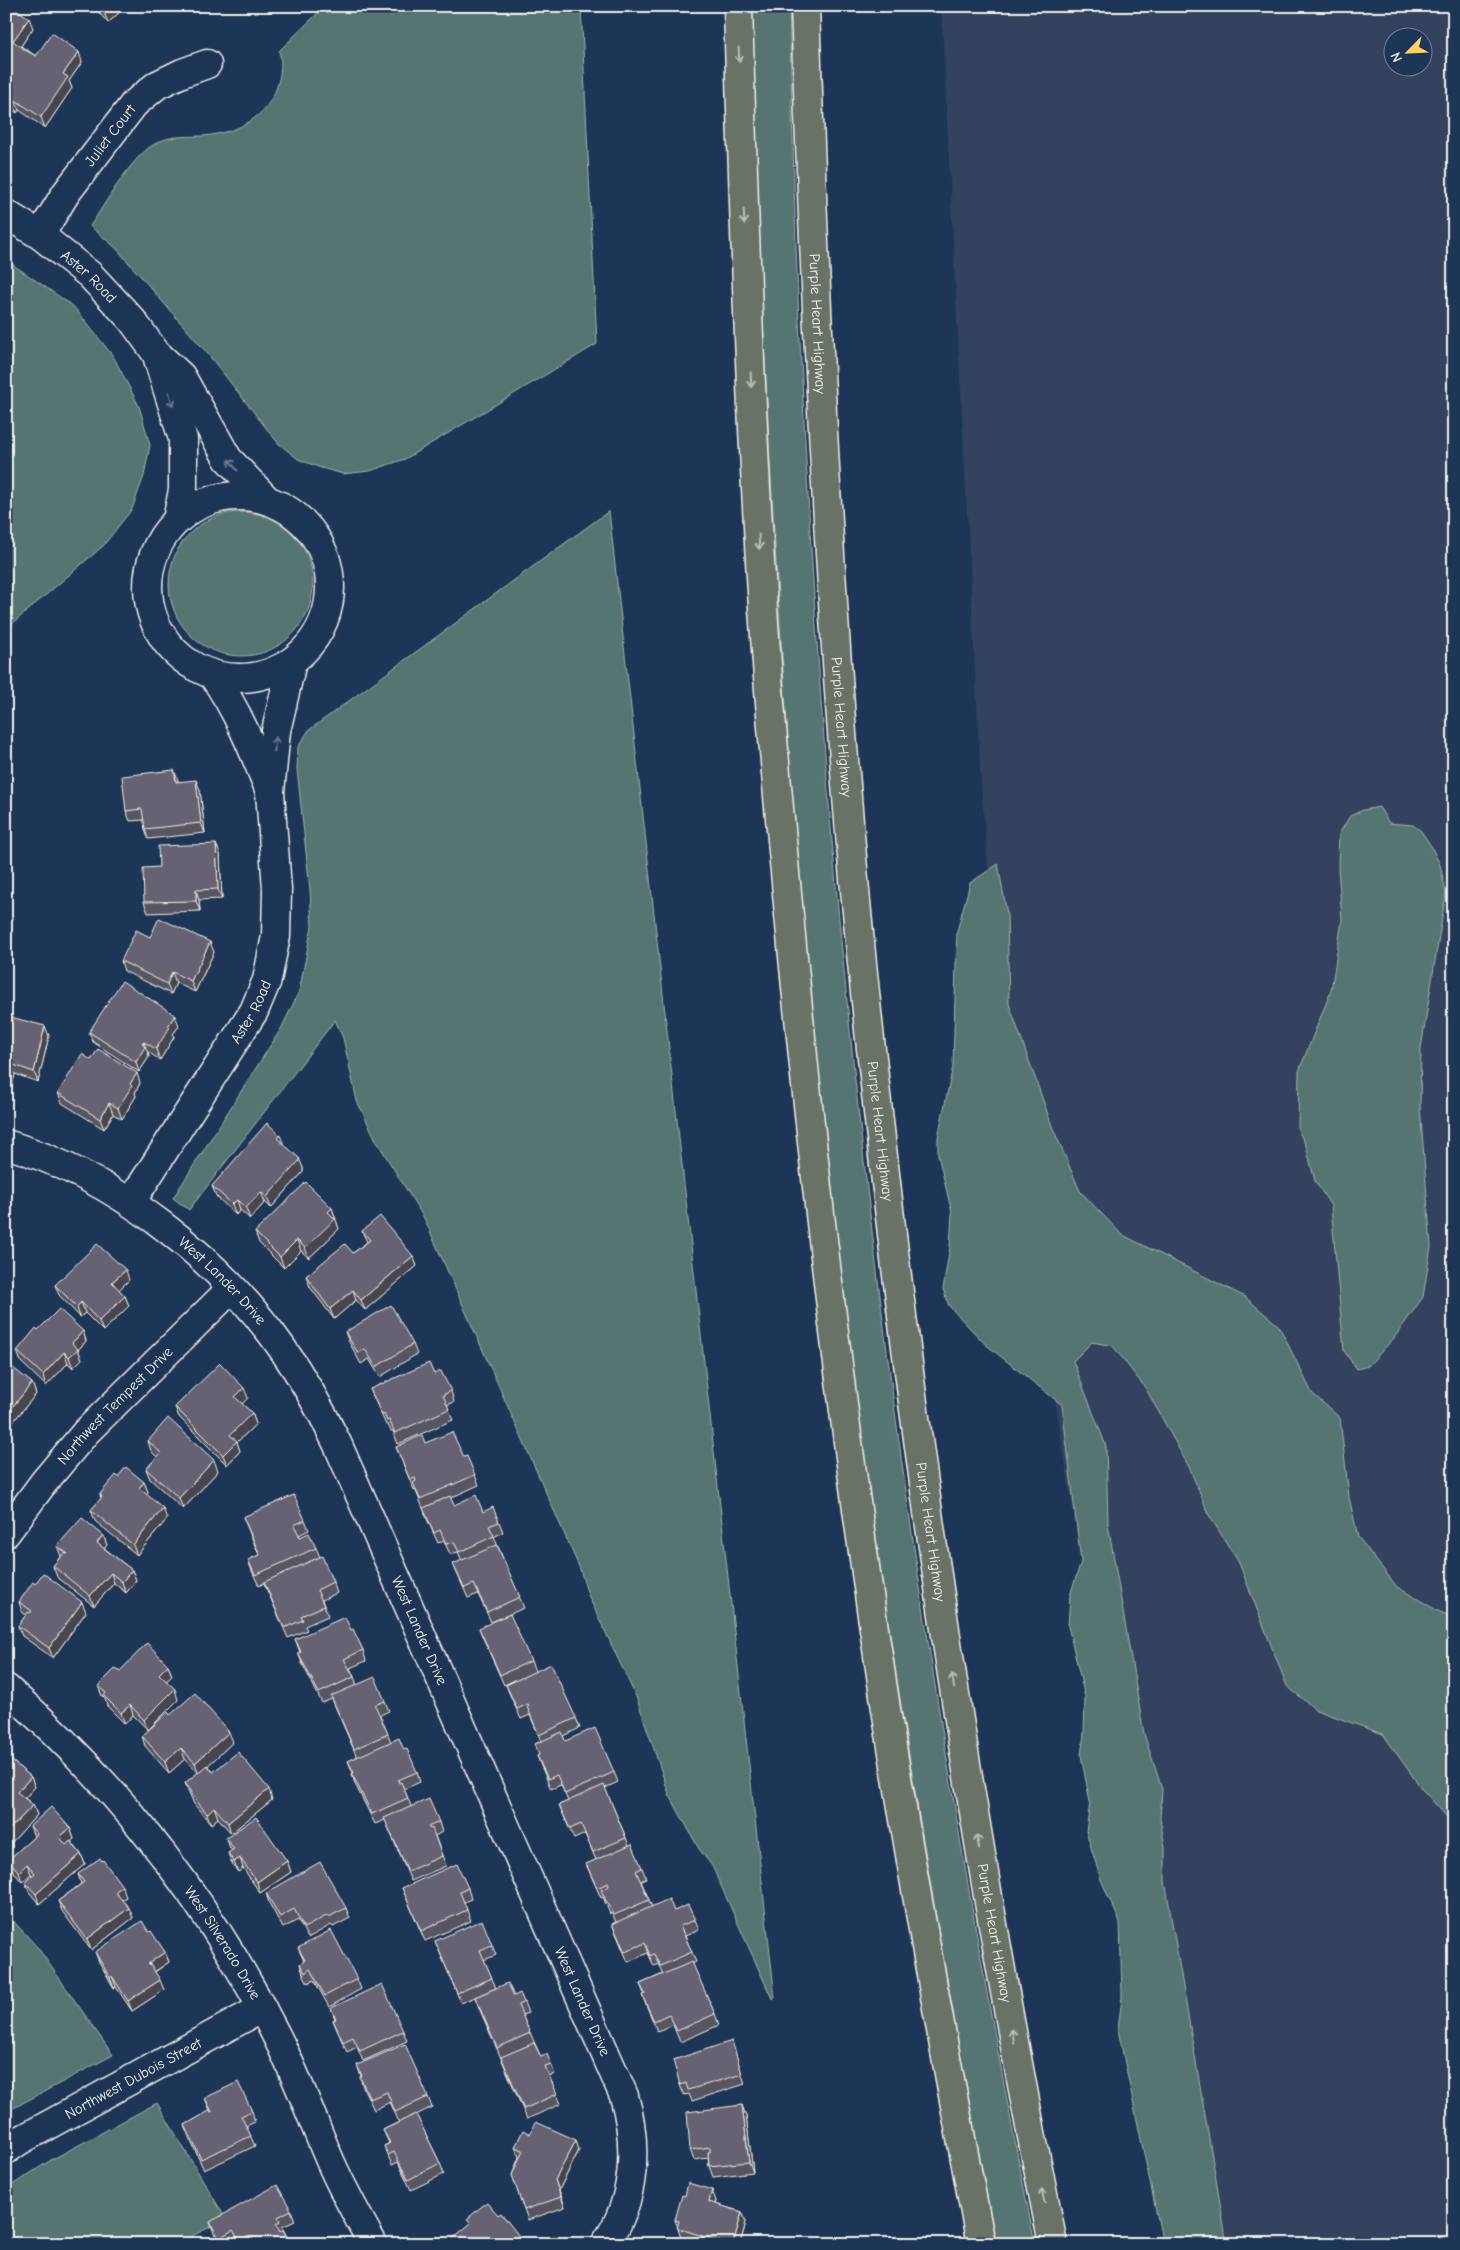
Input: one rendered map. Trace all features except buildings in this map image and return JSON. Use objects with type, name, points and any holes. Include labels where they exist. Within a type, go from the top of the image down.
[{"type":"main road","points":[[738,6],[747,310],[760,563],[781,833],[809,1122],[841,1390],[886,1709],[935,2001],[981,2244]]},
{"type":"main road","name":"Purple Heart Highway","points":[[805,6],[816,321],[832,585],[848,812],[872,1067],[904,1332],[941,1606],[986,1890],[1053,2244]]},
{"type":"street","name":"Juliet Court","points":[[40,235],[66,194],[134,104],[156,86],[182,73],[207,64]]},
{"type":"street","name":"Aster Road","points":[[6,214],[40,235],[90,275],[132,320],[156,353],[181,376],[228,459],[267,500]]},
{"type":"street","name":"Aster Road","points":[[156,353],[183,439],[182,490],[177,520]]},
{"type":"street","points":[[243,496],[267,500],[290,511],[309,528],[323,550],[330,573],[330,598],[324,621],[312,642],[292,662],[266,674],[239,679],[212,674],[188,662],[168,644],[155,622],[148,594],[150,567],[160,541],[177,520],[197,506],[219,498],[243,496]]},
{"type":"street","name":"Aster Road","points":[[131,1202],[254,1012],[267,980],[276,936],[278,889],[270,792],[276,732],[292,662]]},
{"type":"street","name":"Aster Road","points":[[212,674],[225,692],[247,736],[270,792]]},
{"type":"street","name":"West Lander Drive","points":[[6,1144],[73,1170],[131,1202],[194,1252],[232,1288],[282,1348],[308,1388],[338,1443],[624,2096],[632,2127],[633,2164],[623,2206],[616,2226],[605,2244]]},
{"type":"street","name":"Northwest Tempest Drive","points":[[6,1533],[44,1482],[86,1432],[232,1288]]},
{"type":"street","name":"West Silverado Drive","points":[[6,1688],[69,1745],[110,1788],[146,1831],[213,1923],[262,2008],[294,2072],[328,2157],[347,2198],[373,2244]]},
{"type":"street","name":"Northwest Dubois Street","points":[[6,2150],[262,2008]]},
{"type":"shaded area","points":[[941,6],[1454,6],[1454,2244],[1214,2244],[1108,1723],[1011,1133],[981,785]]},
{"type":"green space","points":[[325,6],[581,6],[597,344],[405,459],[370,471],[343,474],[298,459],[278,443],[207,353],[116,248],[90,226],[127,171],[153,145],[170,138],[212,135],[234,129],[254,119],[275,92],[281,67],[279,51]]},
{"type":"green space","points":[[752,6],[789,6],[798,286],[815,613],[826,769],[863,1157],[903,1469],[950,1780],[1005,2090],[1035,2244],[996,2244],[947,1977],[901,1709],[844,1305],[813,1025],[788,735],[769,443],[756,152]]},
{"type":"green space","points":[[6,260],[73,306],[113,356],[139,406],[150,445],[144,476],[132,509],[103,546],[6,629]]},
{"type":"green space","points":[[609,511],[775,1998],[772,1999],[712,1866],[699,1849],[669,1794],[637,1699],[588,1595],[580,1569],[424,1218],[377,1142],[357,1101],[343,1038],[335,1020],[189,1210],[173,1198],[281,1029],[299,992],[312,926],[297,769],[298,747],[309,730]]},
{"type":"green space","points":[[241,512],[269,517],[292,533],[308,556],[313,584],[308,612],[292,635],[269,651],[241,656],[213,651],[190,635],[174,612],[169,584],[174,556],[190,533],[213,517]]},
{"type":"green space","points":[[1379,807],[1389,823],[1413,825],[1421,831],[1440,865],[1446,893],[1421,1048],[1420,1107],[1431,1247],[1423,1297],[1394,1338],[1368,1366],[1357,1369],[1344,1351],[1331,1206],[1315,1181],[1306,1146],[1298,1130],[1299,1071],[1331,991],[1342,920],[1338,867],[1339,834],[1350,816],[1363,810]]},
{"type":"green space","points":[[998,864],[1007,914],[1009,1004],[1052,1126],[1080,1191],[1121,1234],[1245,1297],[1279,1326],[1312,1393],[1340,1418],[1349,1497],[1358,1537],[1397,1587],[1440,1612],[1454,1617],[1454,1825],[1421,1788],[1383,1734],[1316,1710],[1287,1686],[1239,1563],[1209,1515],[1189,1467],[1146,1389],[1113,1346],[1092,1342],[1073,1361],[1106,1446],[1108,1524],[1144,1734],[1162,1789],[1160,1819],[1165,1847],[1165,1881],[1227,2244],[1163,2244],[1118,2030],[1122,1997],[1120,1922],[1101,1880],[1086,1831],[1090,1802],[1081,1755],[1084,1734],[1085,1697],[1068,1626],[1070,1595],[1081,1562],[1062,1405],[985,1344],[949,1306],[943,1289],[950,1247],[952,1213],[938,1155],[938,1137],[953,1066],[957,931],[970,883]]},
{"type":"green space","points":[[6,1913],[38,1948],[113,2055],[6,2112]]},
{"type":"green space","points":[[157,2103],[226,2219],[176,2244],[6,2244],[6,2189],[51,2160]]}]
